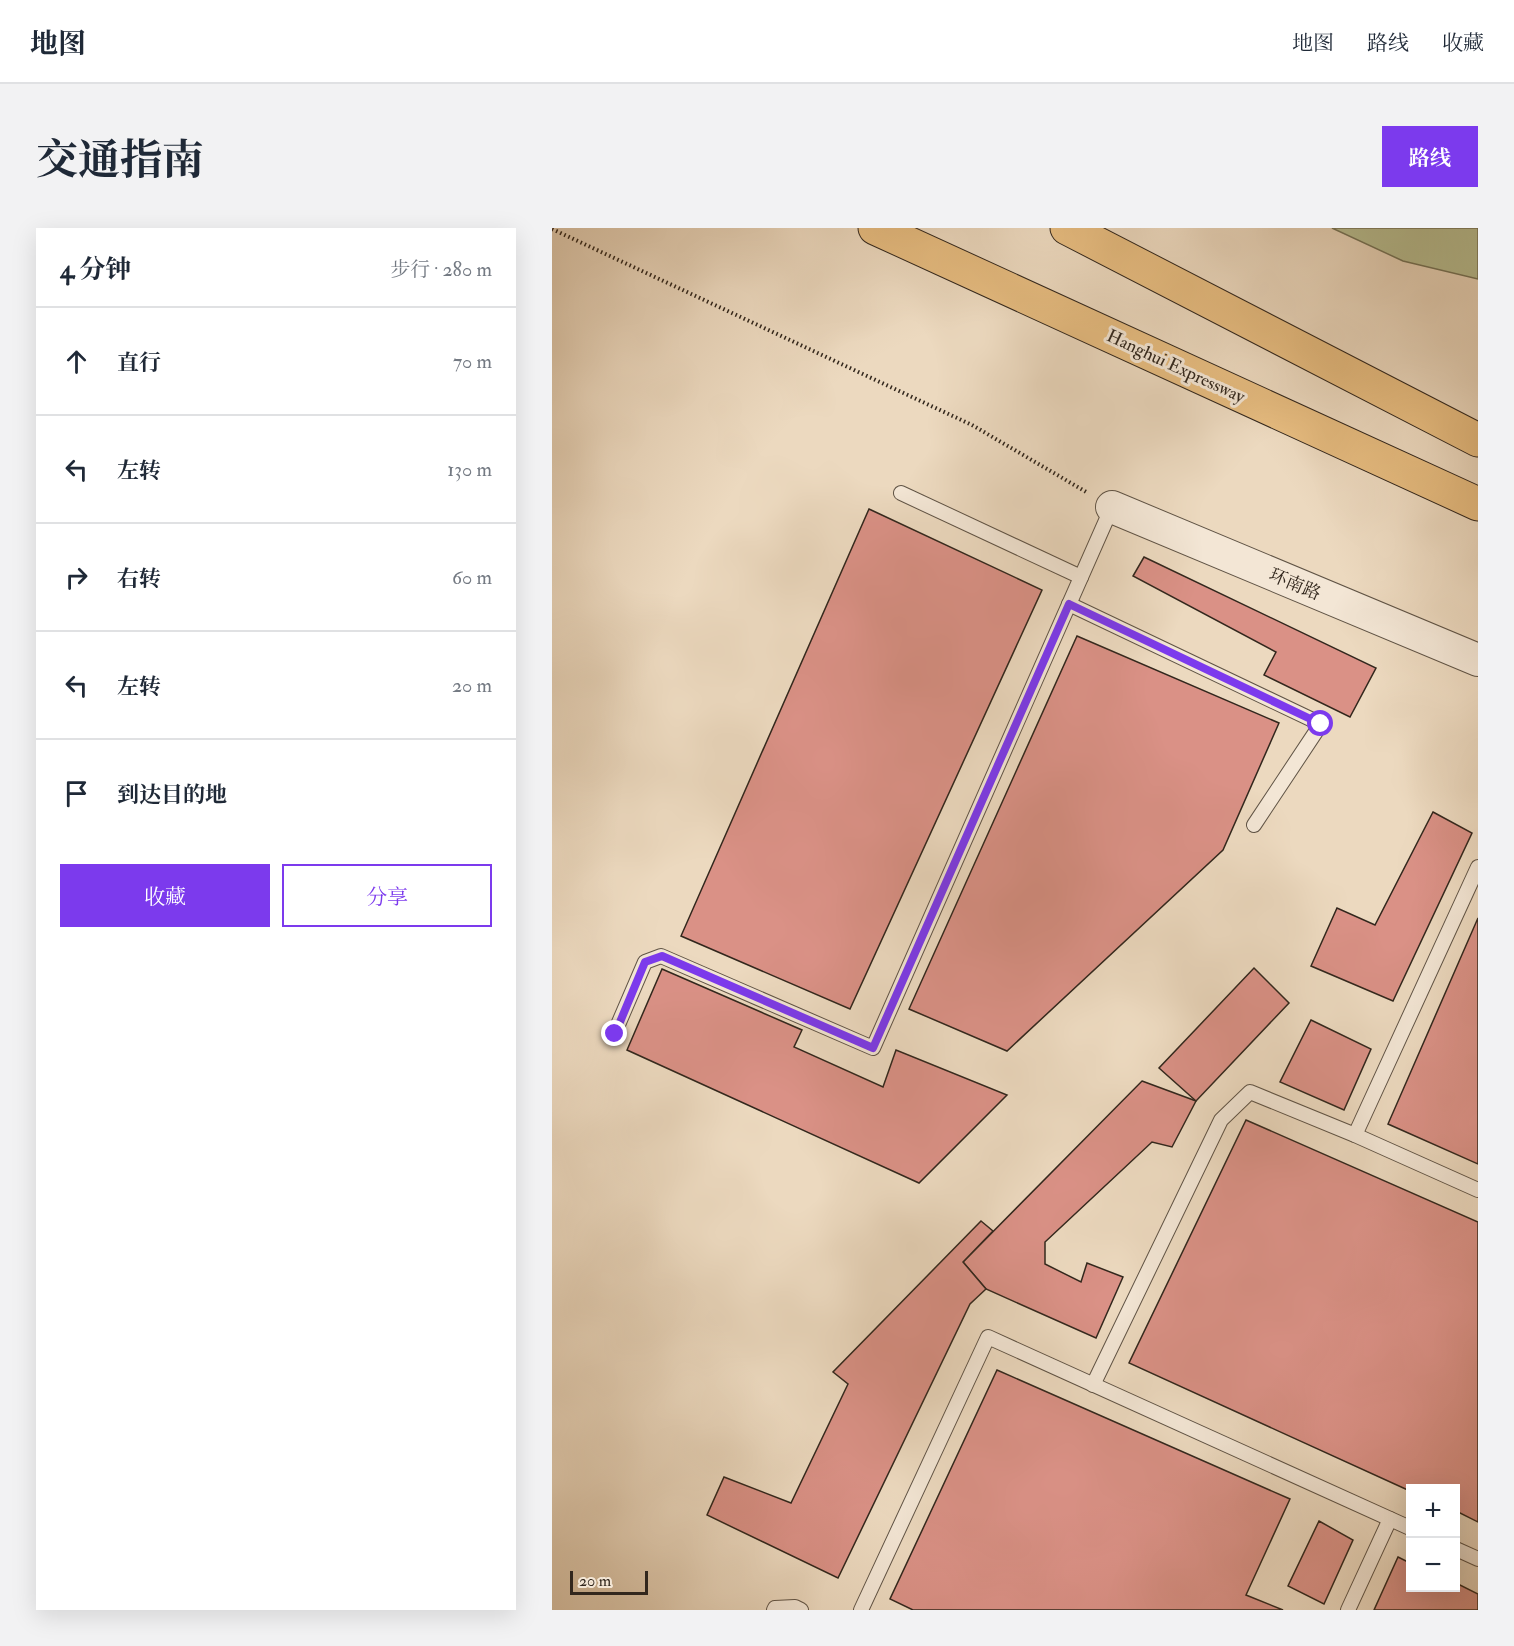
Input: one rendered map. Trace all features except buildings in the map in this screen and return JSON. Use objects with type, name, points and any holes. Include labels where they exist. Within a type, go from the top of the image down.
[{"type":"highway","name":"Hanghui Expressway","points":[[875,228],[1478,504]]},
{"type":"highway","points":[[1067,228],[1478,440]]},
{"type":"street","name":"环南路","points":[[1112,507],[1478,660]]},
{"type":"lane","points":[[901,493],[1081,577]]},
{"type":"lane","points":[[615,1034],[645,962],[662,956],[873,1048],[1112,507]]},
{"type":"lane","points":[[1069,604],[1321,724],[1254,825]]},
{"type":"lane","points":[[1355,1135],[1478,867]]},
{"type":"lane","points":[[1093,1385],[1221,1120],[1250,1092],[1355,1135],[1478,1190]]},
{"type":"lane","points":[[861,1610],[988,1337],[1406,1526]]},
{"type":"lane","points":[[1348,1610],[1390,1519]]},
{"type":"lane","points":[[1460,1551],[1478,1559]]},
{"type":"lane","points":[[774,1610],[775,1608],[795,1607],[801,1610]]},
{"type":"path","points":[[552,229],[972,425],[1112,507]]},
{"type":"green space","points":[[1332,228],[1478,228],[1478,279],[1403,261]]},
{"type":"route","points":[[615,1034],[645,962],[662,956],[873,1048],[1069,604],[1321,724]]}]
